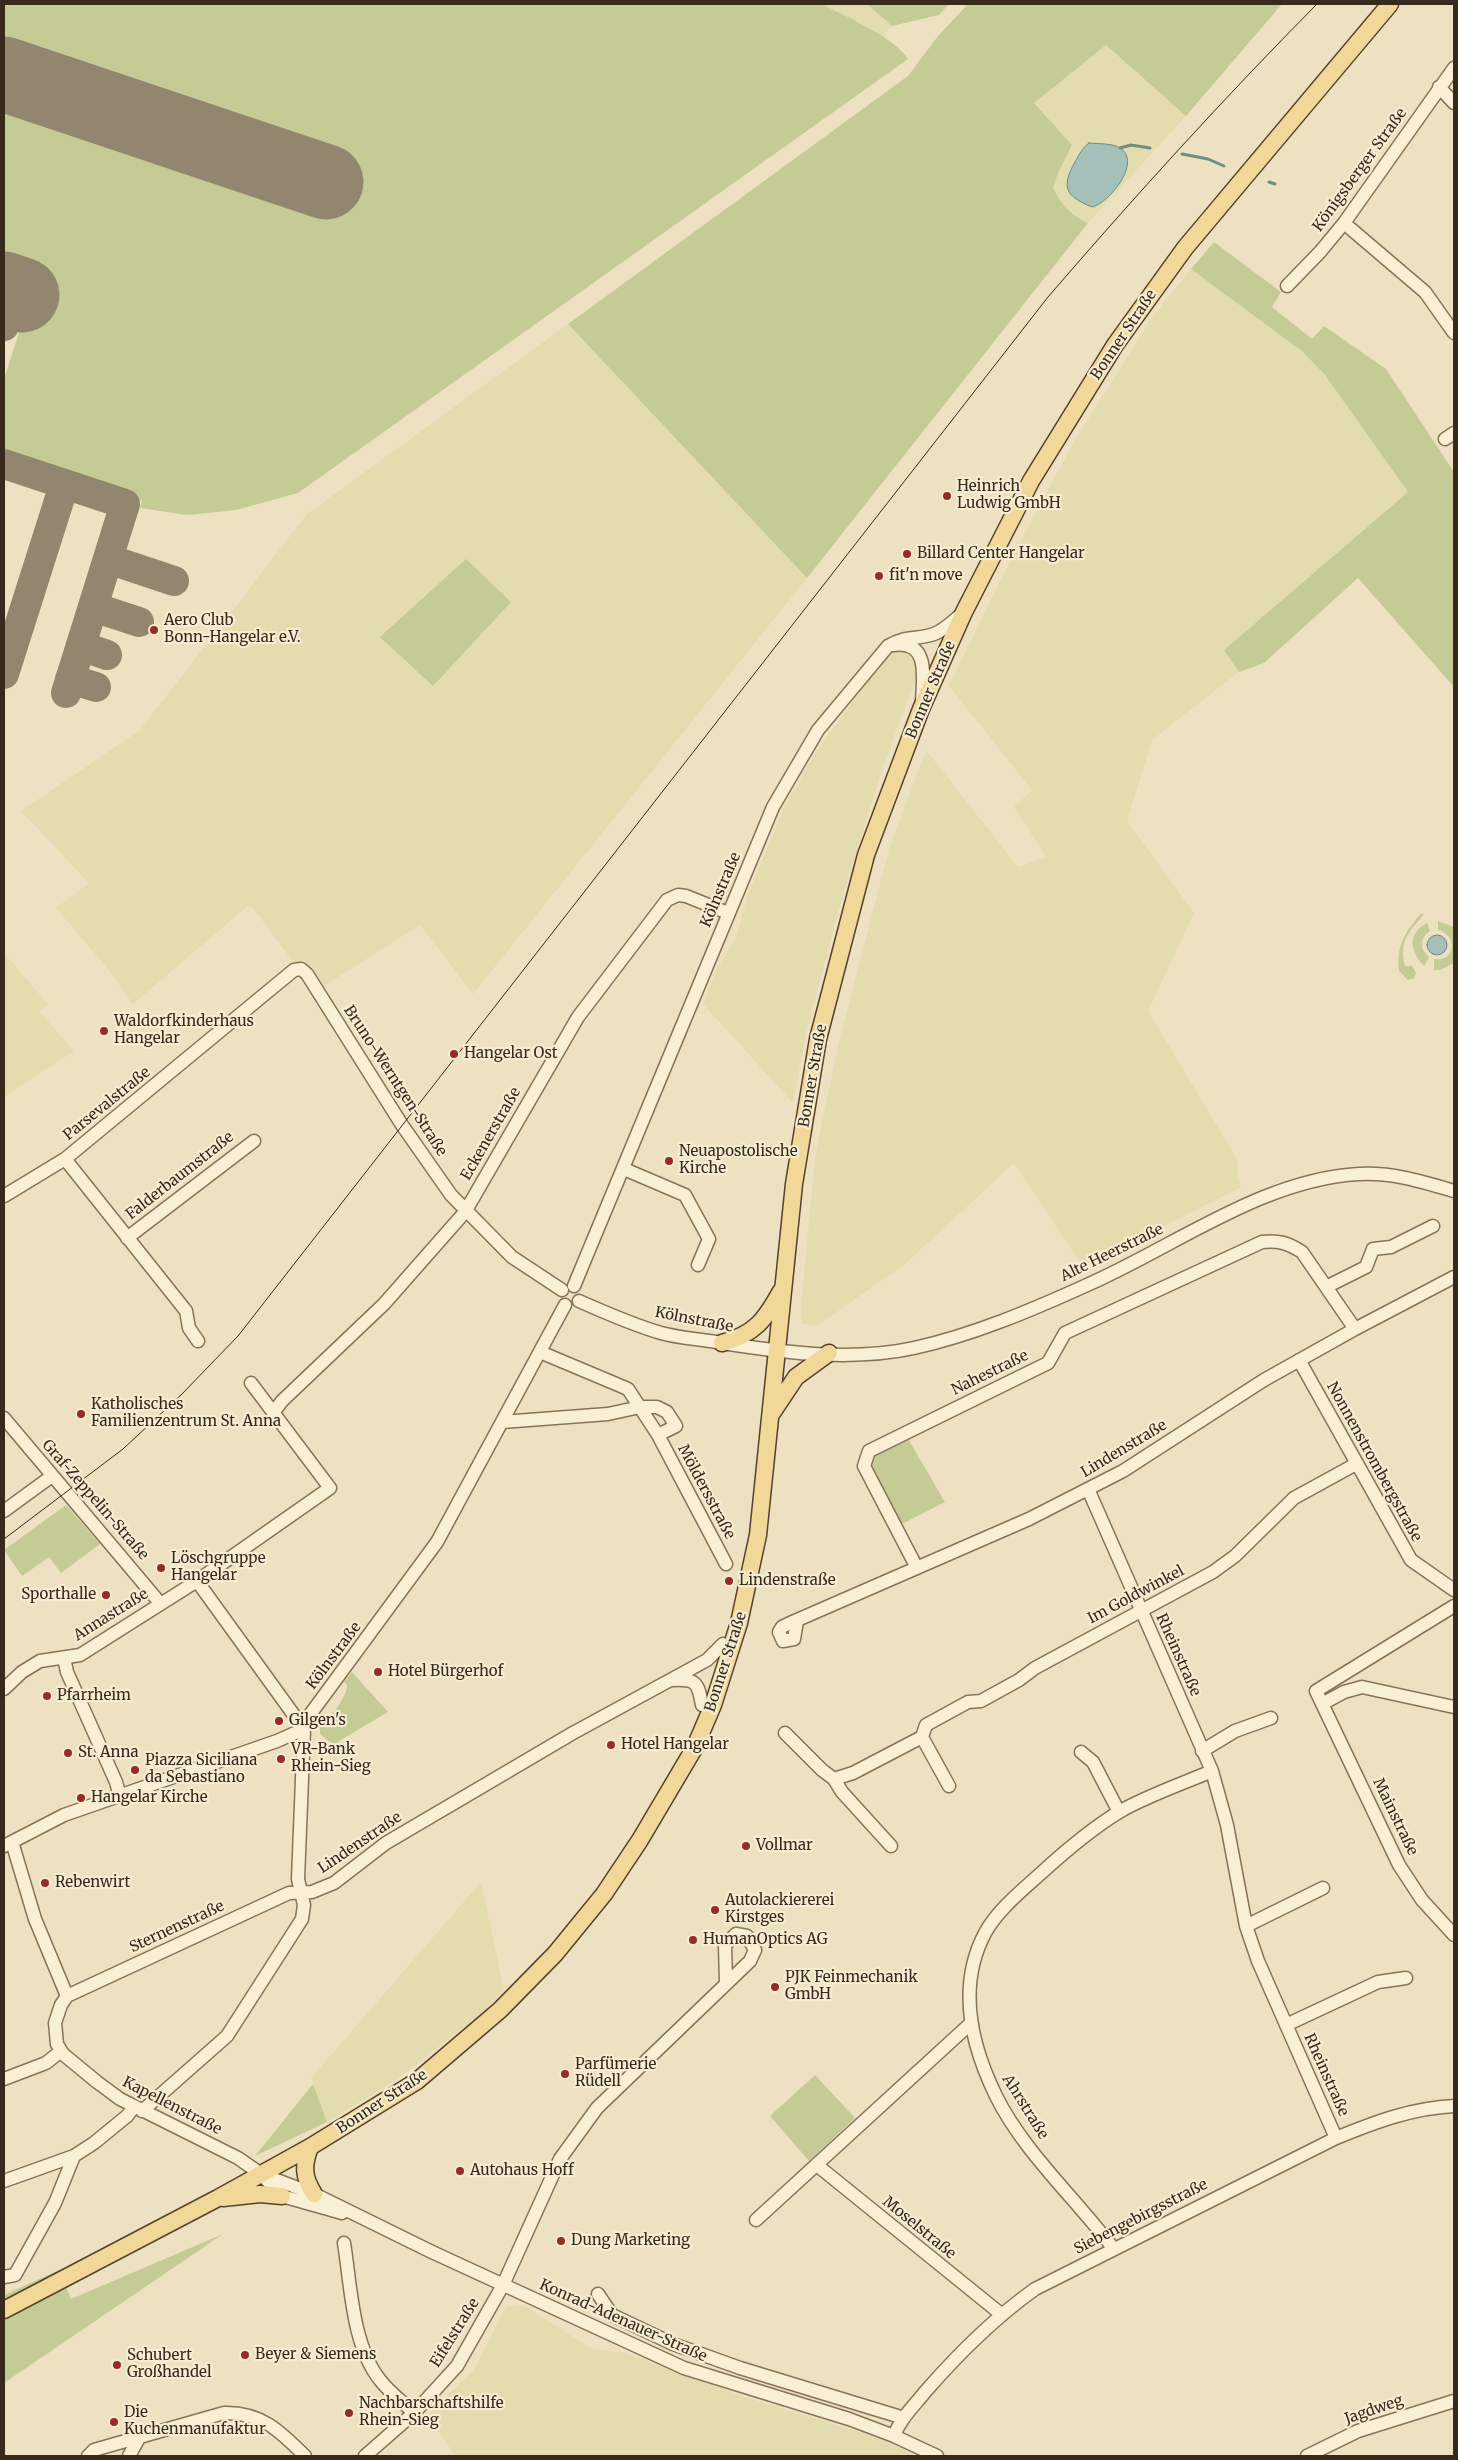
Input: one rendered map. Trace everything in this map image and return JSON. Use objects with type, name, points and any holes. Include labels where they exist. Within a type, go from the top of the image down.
[{"type":"main road","name":"Bonner Straße","points":[[4,2310],[218,2198],[310,2147],[417,2082],[500,2010],[555,1954],[604,1894],[640,1840],[695,1747],[727,1665],[749,1584],[763,1498],[794,1184],[818,1039],[866,855],[922,709],[964,612],[1031,481],[1115,345],[1185,248],[1390,4]]},
{"type":"main road","points":[[722,1343],[742,1336],[759,1325],[783,1287]]},
{"type":"main road","points":[[771,1415],[796,1377],[829,1353]]},
{"type":"main road","name":"Bonner Straße","points":[[670,1787],[702,1705],[723,1644],[763,1498]]},
{"type":"main road","points":[[310,2147],[305,2160],[304,2174],[314,2194]]},
{"type":"main road","points":[[218,2198],[260,2194],[282,2196]]},
{"type":"street","name":"Königsberger Straße","points":[[1287,286],[1320,252],[1344,222],[1454,68]]},
{"type":"street","points":[[1439,88],[1454,102]]},
{"type":"street","points":[[1344,222],[1425,292],[1454,333]]},
{"type":"street","name":"Kölnstraße","points":[[568,1288],[624,1169],[728,913],[773,807],[791,774],[818,730],[888,646],[900,638],[933,634],[942,630],[964,612]]},
{"type":"street","points":[[888,646],[901,644],[918,652],[924,664],[922,709]]},
{"type":"street","name":"Eckenerstraße","points":[[273,1413],[282,1401],[384,1304],[465,1212],[578,1017],[667,900],[678,895],[686,896],[728,913]]},
{"type":"street","name":"Bruno-Werntgen-Straße","points":[[294,970],[301,969],[307,974],[402,1125],[465,1212],[512,1257],[568,1288]]},
{"type":"street","name":"Parsevalstraße","points":[[4,1196],[65,1158],[294,970]]},
{"type":"street","name":"Falderbaumstraße","points":[[127,1238],[254,1141]]},
{"type":"street","name":"Falderbaumstraße","points":[[65,1158],[186,1311],[189,1328],[198,1341]]},
{"type":"street","points":[[624,1169],[685,1195],[709,1239],[698,1265]]},
{"type":"street","name":"Alte Heerstraße","points":[[778,1350],[878,1353],[913,1348],[998,1321],[1088,1285],[1263,1197],[1305,1181],[1360,1174],[1382,1174],[1454,1192]]},
{"type":"street","points":[[1326,1287],[1366,1267],[1373,1248],[1391,1247],[1433,1226]]},
{"type":"street","name":"Nahestraße","points":[[916,1568],[864,1466],[869,1452],[1048,1363],[1065,1332],[1262,1242],[1277,1241],[1290,1244],[1302,1252],[1355,1329]]},
{"type":"street","name":"Lindenstraße","points":[[797,1621],[1029,1519],[1123,1471],[1299,1360],[1454,1277]]},
{"type":"street","points":[[568,1288],[580,1294],[579,1301],[571,1306],[565,1305],[560,1296],[568,1288]]},
{"type":"street","name":"Kölnstraße","points":[[579,1301],[625,1321],[663,1334],[778,1350]]},
{"type":"street","name":"Kölnstraße","points":[[304,1729],[309,1716],[437,1542],[565,1305]]},
{"type":"street","points":[[540,1352],[628,1389],[640,1407]]},
{"type":"street","name":"Nonnenstrombergstraße","points":[[1299,1360],[1411,1560],[1454,1590]]},
{"type":"street","points":[[251,1382],[273,1413]]},
{"type":"street","name":"Möldersstraße","points":[[502,1422],[608,1414],[640,1407],[657,1407],[667,1412],[676,1426],[658,1435]]},
{"type":"street","name":"Möldersstraße","points":[[640,1407],[658,1435],[726,1564]]},
{"type":"street","name":"Annastraße","points":[[4,1689],[22,1672],[40,1661],[80,1655],[197,1581],[330,1488],[273,1413]]},
{"type":"street","name":"Graf-Zeppelin-Straße","points":[[4,1418],[160,1603]]},
{"type":"street","name":"Im Goldwinkel","points":[[834,1779],[853,1772],[922,1737],[926,1725],[968,1702],[981,1701],[1140,1610],[1213,1572],[1234,1556],[1294,1498],[1356,1464]]},
{"type":"street","points":[[4,1511],[52,1476]]},
{"type":"street","name":"Rheinstraße","points":[[1088,1489],[1212,1771],[1227,1825],[1246,1926],[1258,1961],[1336,2138]]},
{"type":"street","points":[[4,2181],[74,2156],[94,2143],[227,2036],[302,1919],[304,1905],[298,1879],[304,1729],[197,1581]]},
{"type":"street","points":[[1454,1606],[1316,1691],[1322,1704],[1344,1692],[1362,1687],[1454,1707]]},
{"type":"street","name":"Lindenstraße","points":[[302,1892],[312,1892],[334,1883],[386,1843],[573,1733],[707,1660],[723,1644]]},
{"type":"street","points":[[64,1658],[66,1672],[116,1782],[120,1796]]},
{"type":"street","points":[[668,1680],[695,1682],[699,1689],[702,1705]]},
{"type":"street","name":"Mainstraße","points":[[1322,1704],[1399,1865],[1422,1900],[1454,1935]]},
{"type":"street","points":[[1202,1751],[1235,1731],[1270,1718]]},
{"type":"street","points":[[4,2079],[46,2063],[61,2051],[55,2038],[55,2023],[61,2005],[68,1996],[35,1919],[8,1844],[64,1815],[276,1741],[304,1729]]},
{"type":"street","points":[[785,1733],[822,1770],[834,1779],[842,1792],[891,1846]]},
{"type":"street","points":[[922,1737],[949,1786]]},
{"type":"street","points":[[1081,1752],[1093,1762],[1119,1812]]},
{"type":"street","name":"Ahrstraße","points":[[1113,2248],[1027,2144],[996,2097],[980,2060],[970,2024],[970,1980],[977,1952],[986,1932],[998,1916],[1045,1869],[1119,1812],[1212,1771]]},
{"type":"street","points":[[1246,1926],[1323,1888]]},
{"type":"street","name":"Sternenstraße","points":[[68,1996],[289,1894],[302,1892]]},
{"type":"street","name":"Rheinstraße","points":[[1286,2025],[1378,1982],[1406,1978]]},
{"type":"street","name":"Eifelstraße","points":[[365,2456],[414,2412],[457,2366],[503,2285],[560,2159],[597,2108],[726,1984]]},
{"type":"street","points":[[756,2220],[818,2166],[970,2024]]},
{"type":"street","name":"Kapellenstraße","points":[[61,2051],[120,2099],[234,2156],[261,2174]]},
{"type":"street","name":"Siebengebirgsstraße","points":[[894,2436],[904,2418],[957,2355],[1001,2314],[1035,2289],[1113,2248],[1336,2138],[1374,2122],[1405,2113],[1454,2106]]},
{"type":"street","points":[[4,2277],[15,2275],[55,2203],[74,2156]]},
{"type":"street","name":"Moselstraße","points":[[818,2166],[1001,2314]]},
{"type":"street","name":"Konrad-Adenauer-Straße","points":[[261,2174],[282,2196],[313,2207],[360,2216]]},
{"type":"street","name":"Konrad-Adenauer-Straße","points":[[261,2174],[314,2194],[503,2285],[684,2368],[849,2419],[894,2436],[936,2456]]},
{"type":"street","points":[[344,2243],[360,2339],[367,2358],[380,2381],[414,2412]]},
{"type":"street","name":"Konrad-Adenauer-Straße","points":[[598,2294],[612,2315],[673,2344],[740,2368],[904,2418]]},
{"type":"street","name":"Jagdweg","points":[[1307,2456],[1358,2432],[1454,2401]]},
{"type":"street","points":[[88,2456],[94,2450],[224,2413],[236,2412],[277,2428],[305,2456]]},
{"type":"street","points":[[129,2456],[139,2438]]},
{"type":"shaded area","points":[[822,4],[867,4],[892,26],[883,38]]},
{"type":"shaded area","points":[[1106,45],[1186,116],[1088,223],[1076,218],[1058,200],[1053,188],[1072,145],[1033,103]]},
{"type":"shaded area","points":[[1191,269],[1303,352],[1325,375],[1408,492],[1224,650],[1239,672],[1152,740],[1127,821],[1194,913],[1148,1011],[1237,1159],[1237,1175],[1241,1187],[1083,1267],[1014,1163],[904,1265],[817,1326],[802,1323],[801,1306],[815,1157],[838,1046],[889,849],[926,750],[1018,867],[1046,857],[1014,807],[1032,790],[949,686],[1007,567],[1073,443],[1154,315]]},
{"type":"shaded area","points":[[568,324],[807,578],[473,994],[420,925],[324,986],[312,967],[304,963],[294,963],[250,904],[133,1004],[103,963],[56,908],[89,883],[21,811],[140,730],[307,514]]},
{"type":"shaded area","points":[[902,648],[912,653],[918,661],[916,677],[882,770],[839,909],[807,1030],[793,1103],[703,1004],[717,968],[736,938],[748,894],[784,808],[815,753],[891,650]]},
{"type":"shaded area","points":[[4,953],[48,1004],[39,1011],[74,1051],[4,1097]]},
{"type":"shaded area","points":[[481,1882],[504,1990],[482,2013],[395,2081],[327,2122],[311,2078]]},
{"type":"shaded area","points":[[524,2305],[592,2349],[626,2353],[742,2396],[885,2440],[916,2456],[455,2456],[428,2414],[474,2370],[506,2307]]},
{"type":"green space","points":[[4,4],[822,4],[881,35],[908,59],[298,493],[236,510],[187,515],[140,508],[142,501],[4,454],[4,379],[38,274],[4,262]]},
{"type":"green space","points":[[867,4],[949,4],[939,15],[892,26]]},
{"type":"green space","points":[[968,4],[1282,4],[1186,116],[1106,45],[1034,103],[1072,145],[1053,188],[1068,209],[1088,223],[807,578],[568,324],[908,76],[938,36]]},
{"type":"green space","points":[[1214,242],[1281,292],[1272,307],[1312,339],[1324,326],[1386,369],[1454,472],[1454,687],[1358,578],[1264,663],[1239,672],[1224,650],[1408,492],[1325,375],[1303,352],[1191,269]]},
{"type":"green space","points":[[466,559],[511,602],[433,686],[380,637]]},
{"type":"green space","points":[[1421,914],[1424,914],[1404,943],[1403,957],[1405,966],[1412,966],[1416,973],[1414,978],[1408,980],[1399,971],[1400,947],[1410,926]]},
{"type":"green space","points":[[1438,921],[1454,927],[1454,963],[1440,970],[1434,970],[1434,959],[1441,959],[1447,956],[1452,948],[1449,937],[1438,930]]},
{"type":"green space","points":[[1427,923],[1430,931],[1424,936],[1422,947],[1429,957],[1424,966],[1416,955],[1413,943],[1416,932]]},
{"type":"green space","points":[[907,1437],[945,1502],[900,1525],[868,1465],[872,1453]]},
{"type":"green space","points":[[66,1505],[100,1544],[61,1573],[49,1557],[22,1576],[4,1550]]},
{"type":"green space","points":[[352,1672],[388,1712],[339,1741],[336,1747],[320,1734],[320,1724],[329,1718],[342,1701],[347,1689],[347,1685],[344,1682]]},
{"type":"green space","points":[[815,2075],[855,2118],[809,2161],[770,2116]]},
{"type":"green space","points":[[313,2084],[327,2122],[255,2156]]},
{"type":"green space","points":[[223,2234],[4,2383],[4,2295],[59,2270],[71,2299]]},
{"type":"water","points":[[1089,143],[1117,146],[1126,154],[1128,163],[1121,182],[1114,191],[1099,204],[1092,207],[1071,195],[1067,184],[1075,162]]},
{"type":"water","points":[[1437,935],[1444,938],[1447,945],[1444,952],[1437,955],[1430,952],[1427,945],[1430,938]]},
{"type":"waterway","points":[[1120,148],[1131,145],[1150,148]]},
{"type":"waterway","points":[[1182,154],[1208,159],[1224,166]]},
{"type":"waterway","points":[[1269,182],[1275,184]]},
{"type":"taxiway","points":[[4,326],[15,293]]},
{"type":"taxiway","points":[[4,464],[125,504],[66,693]]},
{"type":"taxiway","points":[[4,674],[64,485]]},
{"type":"taxiway","points":[[108,559],[174,581]]},
{"type":"taxiway","points":[[93,607],[139,622]]},
{"type":"taxiway","points":[[81,646],[107,655]]},
{"type":"taxiway","points":[[70,679],[96,687]]},
{"type":"runway","points":[[4,74],[326,182]]},
{"type":"runway","points":[[4,289],[22,295]]},
{"type":"tram line","points":[[4,1539],[123,1449],[181,1395],[238,1336],[1048,297],[1180,148],[1317,4]]},
{"type":"place","name":"Heinrich Ludwig GmbH","points":[[947,496]]},
{"type":"place","name":"Billard Center Hangelar","points":[[907,554]]},
{"type":"place","name":"fit'n move","points":[[879,576]]},
{"type":"place","name":"Aero Club Bonn-Hangelar e.V.","points":[[154,630]]},
{"type":"place","name":"Waldorfkinderhaus Hangelar","points":[[104,1031]]},
{"type":"place","name":"Hangelar Ost","points":[[454,1054]]},
{"type":"place","name":"Neuapostolische Kirche","points":[[669,1161]]},
{"type":"place","name":"Katholisches Familienzentrum St. Anna","points":[[81,1414]]},
{"type":"place","name":"Löschgruppe Hangelar","points":[[161,1568]]},
{"type":"place","name":"Lindenstraße","points":[[729,1581]]},
{"type":"place","name":"Sporthalle","points":[[106,1595]]},
{"type":"place","name":"Hotel Bürgerhof","points":[[378,1672]]},
{"type":"place","name":"Pfarrheim","points":[[47,1696]]},
{"type":"place","name":"Gilgen's","points":[[279,1721]]},
{"type":"place","name":"Hotel Hangelar","points":[[611,1745]]},
{"type":"place","name":"St. Anna","points":[[68,1753]]},
{"type":"place","name":"VR-Bank Rhein-Sieg","points":[[281,1759]]},
{"type":"place","name":"Piazza Siciliana da Sebastiano","points":[[135,1770]]},
{"type":"place","name":"Hangelar Kirche","points":[[81,1798]]},
{"type":"place","name":"Vollmar","points":[[746,1846]]},
{"type":"place","name":"Rebenwirt","points":[[45,1883]]},
{"type":"place","name":"Autolackiererei Kirstges","points":[[715,1910]]},
{"type":"place","name":"HumanOptics AG","points":[[693,1940]]},
{"type":"place","name":"PJK Feinmechanik GmbH","points":[[775,1987]]},
{"type":"place","name":"Parfümerie Rüdell","points":[[565,2074]]},
{"type":"place","name":"Autohaus Hoff","points":[[460,2171]]},
{"type":"place","name":"Dung Marketing","points":[[561,2241]]},
{"type":"place","name":"Beyer & Siemens","points":[[245,2355]]},
{"type":"place","name":"Schubert Großhandel","points":[[117,2365]]},
{"type":"place","name":"Nachbarschaftshilfe Rhein-Sieg","points":[[349,2413]]},
{"type":"place","name":"Die Kuchenmanufaktur","points":[[114,2422]]}]
